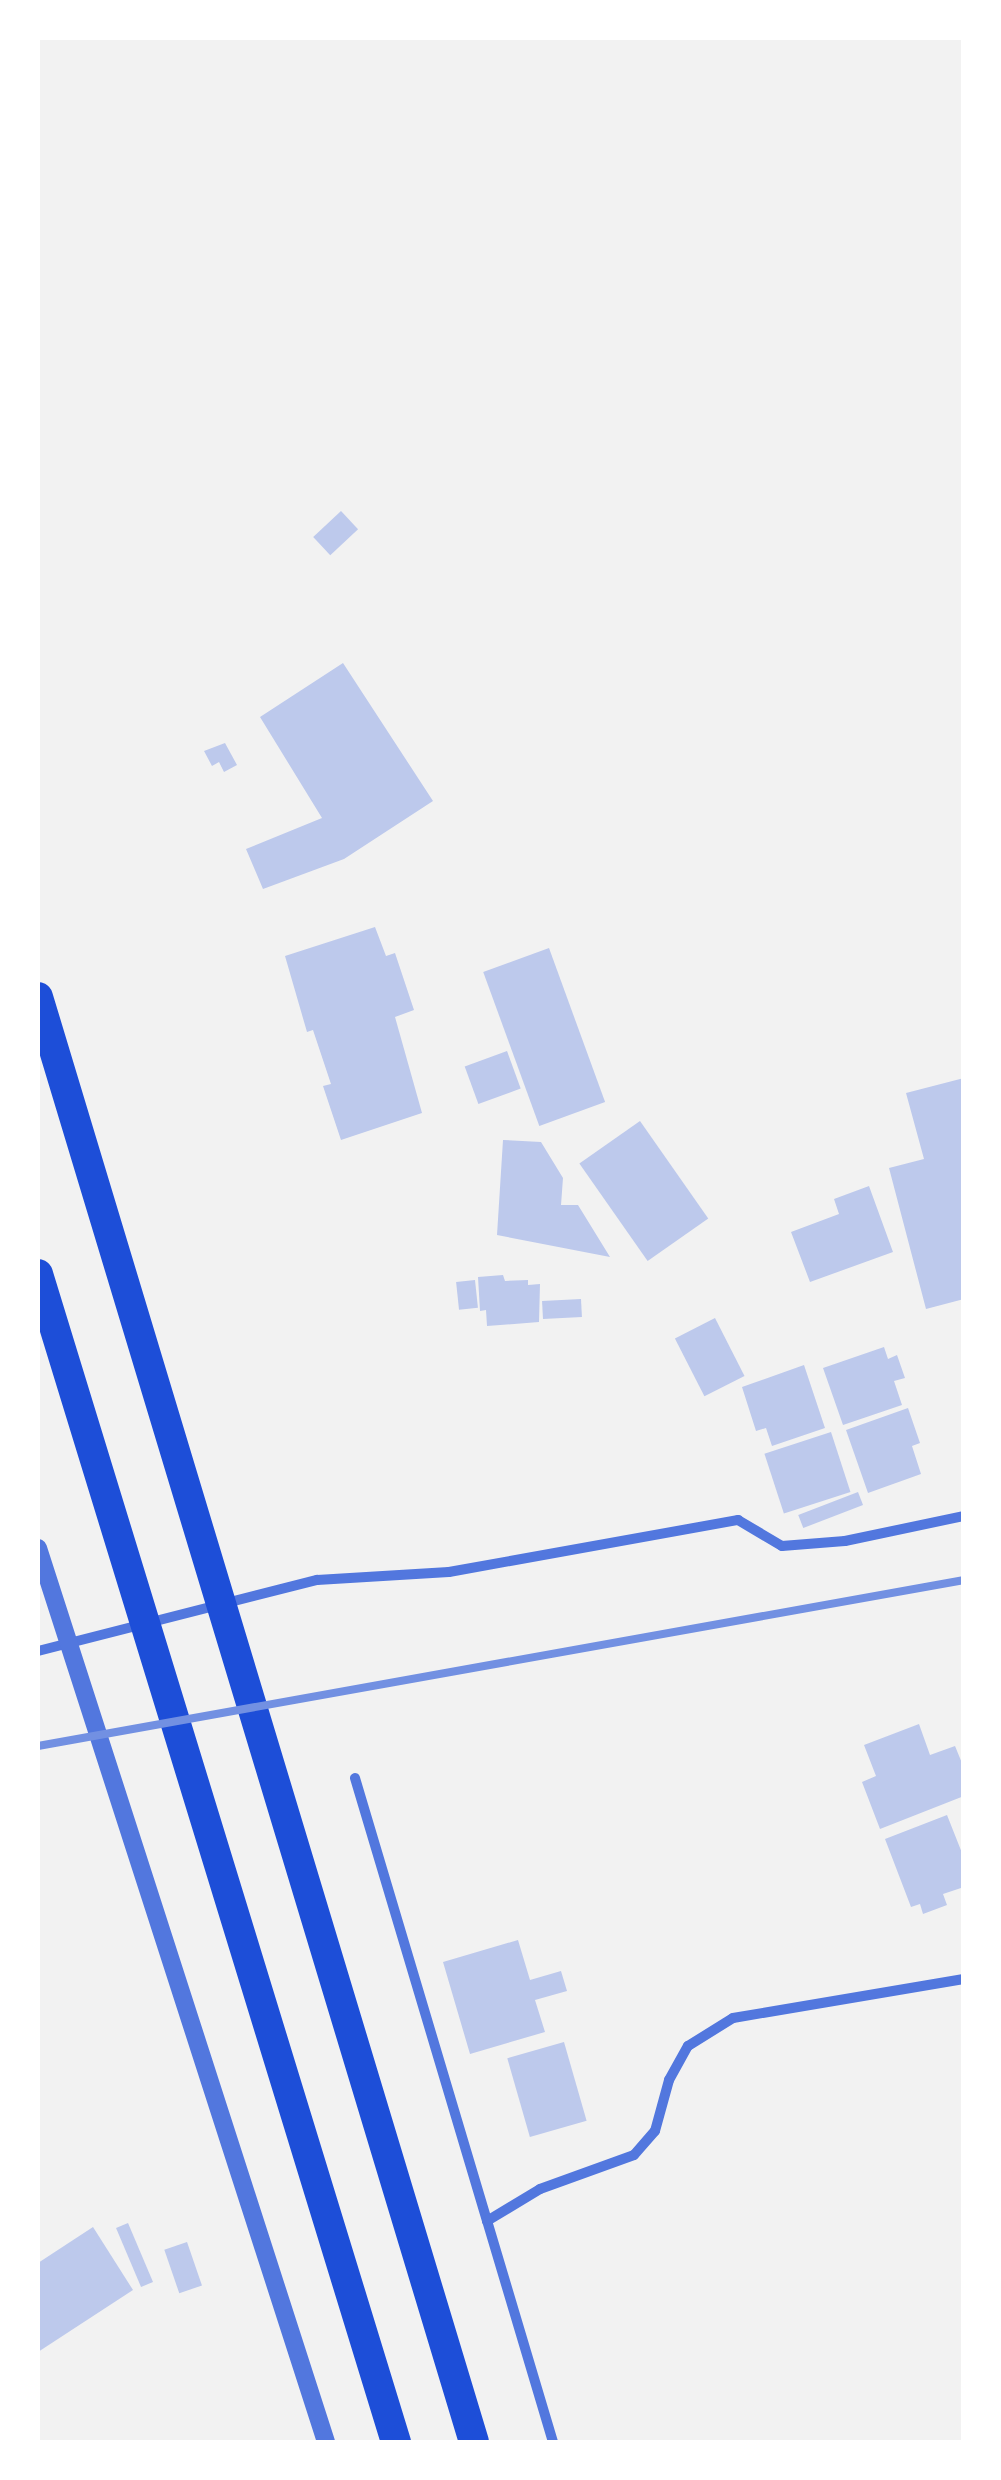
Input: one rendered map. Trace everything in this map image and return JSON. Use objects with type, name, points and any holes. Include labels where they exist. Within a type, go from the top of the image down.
[{"type":"highway","points":[[38,997],[187,1502],[474,2442]]},
{"type":"highway","points":[[38,1274],[396,2442]]},
{"type":"street","points":[[38,1651],[318,1580],[449,1572],[738,1520],[782,1546],[845,1541],[964,1516]]},
{"type":"street","points":[[38,1548],[326,2442]]},
{"type":"street","points":[[354,1778],[553,2442]]},
{"type":"street","points":[[487,2221],[540,2189],[634,2154],[656,2131],[669,2080],[688,2046],[733,2018],[964,1979]]},
{"type":"building","points":[[341,511],[358,529],[330,555],[313,537]]},
{"type":"building","points":[[343,663],[433,801],[344,859],[263,889],[246,849],[322,818],[260,717]]},
{"type":"building","points":[[225,743],[237,765],[224,772],[219,762],[212,766],[204,751]]},
{"type":"building","points":[[375,927],[386,956],[395,953],[414,1010],[395,1017],[422,1113],[341,1140],[323,1086],[331,1084],[313,1030],[307,1032],[285,956]]},
{"type":"building","points":[[549,948],[605,1102],[539,1126],[483,972]]},
{"type":"building","points":[[507,1051],[521,1089],[478,1104],[465,1066]]},
{"type":"building","points":[[964,1078],[964,1299],[926,1309],[889,1168],[924,1159],[906,1093]]},
{"type":"building","points":[[640,1121],[708,1218],[648,1261],[579,1163]]},
{"type":"building","points":[[503,1140],[541,1142],[563,1178],[561,1205],[578,1205],[610,1257],[497,1235]]},
{"type":"building","points":[[869,1186],[893,1252],[810,1282],[791,1232],[839,1214],[834,1199]]},
{"type":"building","points":[[503,1275],[505,1281],[540,1284],[539,1322],[487,1326],[486,1310],[480,1311],[478,1277]]},
{"type":"building","points":[[475,1280],[478,1308],[459,1310],[456,1282]]},
{"type":"building","points":[[581,1299],[582,1317],[543,1319],[542,1301]]},
{"type":"building","points":[[715,1318],[745,1376],[704,1396],[675,1338]]},
{"type":"building","points":[[884,1347],[888,1359],[897,1355],[905,1378],[894,1381],[902,1405],[843,1425],[823,1368]]},
{"type":"building","points":[[804,1365],[825,1428],[772,1446],[766,1428],[756,1431],[742,1387]]},
{"type":"building","points":[[908,1408],[920,1443],[912,1446],[921,1474],[868,1493],[846,1430]]},
{"type":"building","points":[[831,1432],[850,1492],[784,1514],[764,1454]]},
{"type":"building","points":[[858,1492],[863,1505],[803,1528],[798,1515]]},
{"type":"building","points":[[919,1724],[930,1755],[955,1746],[964,1768],[964,1796],[880,1829],[862,1782],[876,1776],[864,1745]]},
{"type":"building","points":[[947,1815],[964,1858],[964,1887],[943,1894],[947,1905],[923,1914],[920,1904],[911,1907],[885,1839]]},
{"type":"building","points":[[518,1940],[530,1980],[561,1971],[567,1991],[535,2000],[545,2032],[470,2054],[443,1962]]},
{"type":"building","points":[[564,2042],[587,2121],[530,2137],[507,2058]]},
{"type":"building","points":[[128,2223],[153,2282],[141,2287],[116,2228]]},
{"type":"building","points":[[93,2227],[133,2290],[38,2352],[38,2263]]},
{"type":"building","points":[[187,2242],[202,2285],[179,2293],[164,2250]]},
{"type":"railway","points":[[38,1746],[964,1580]]}]
